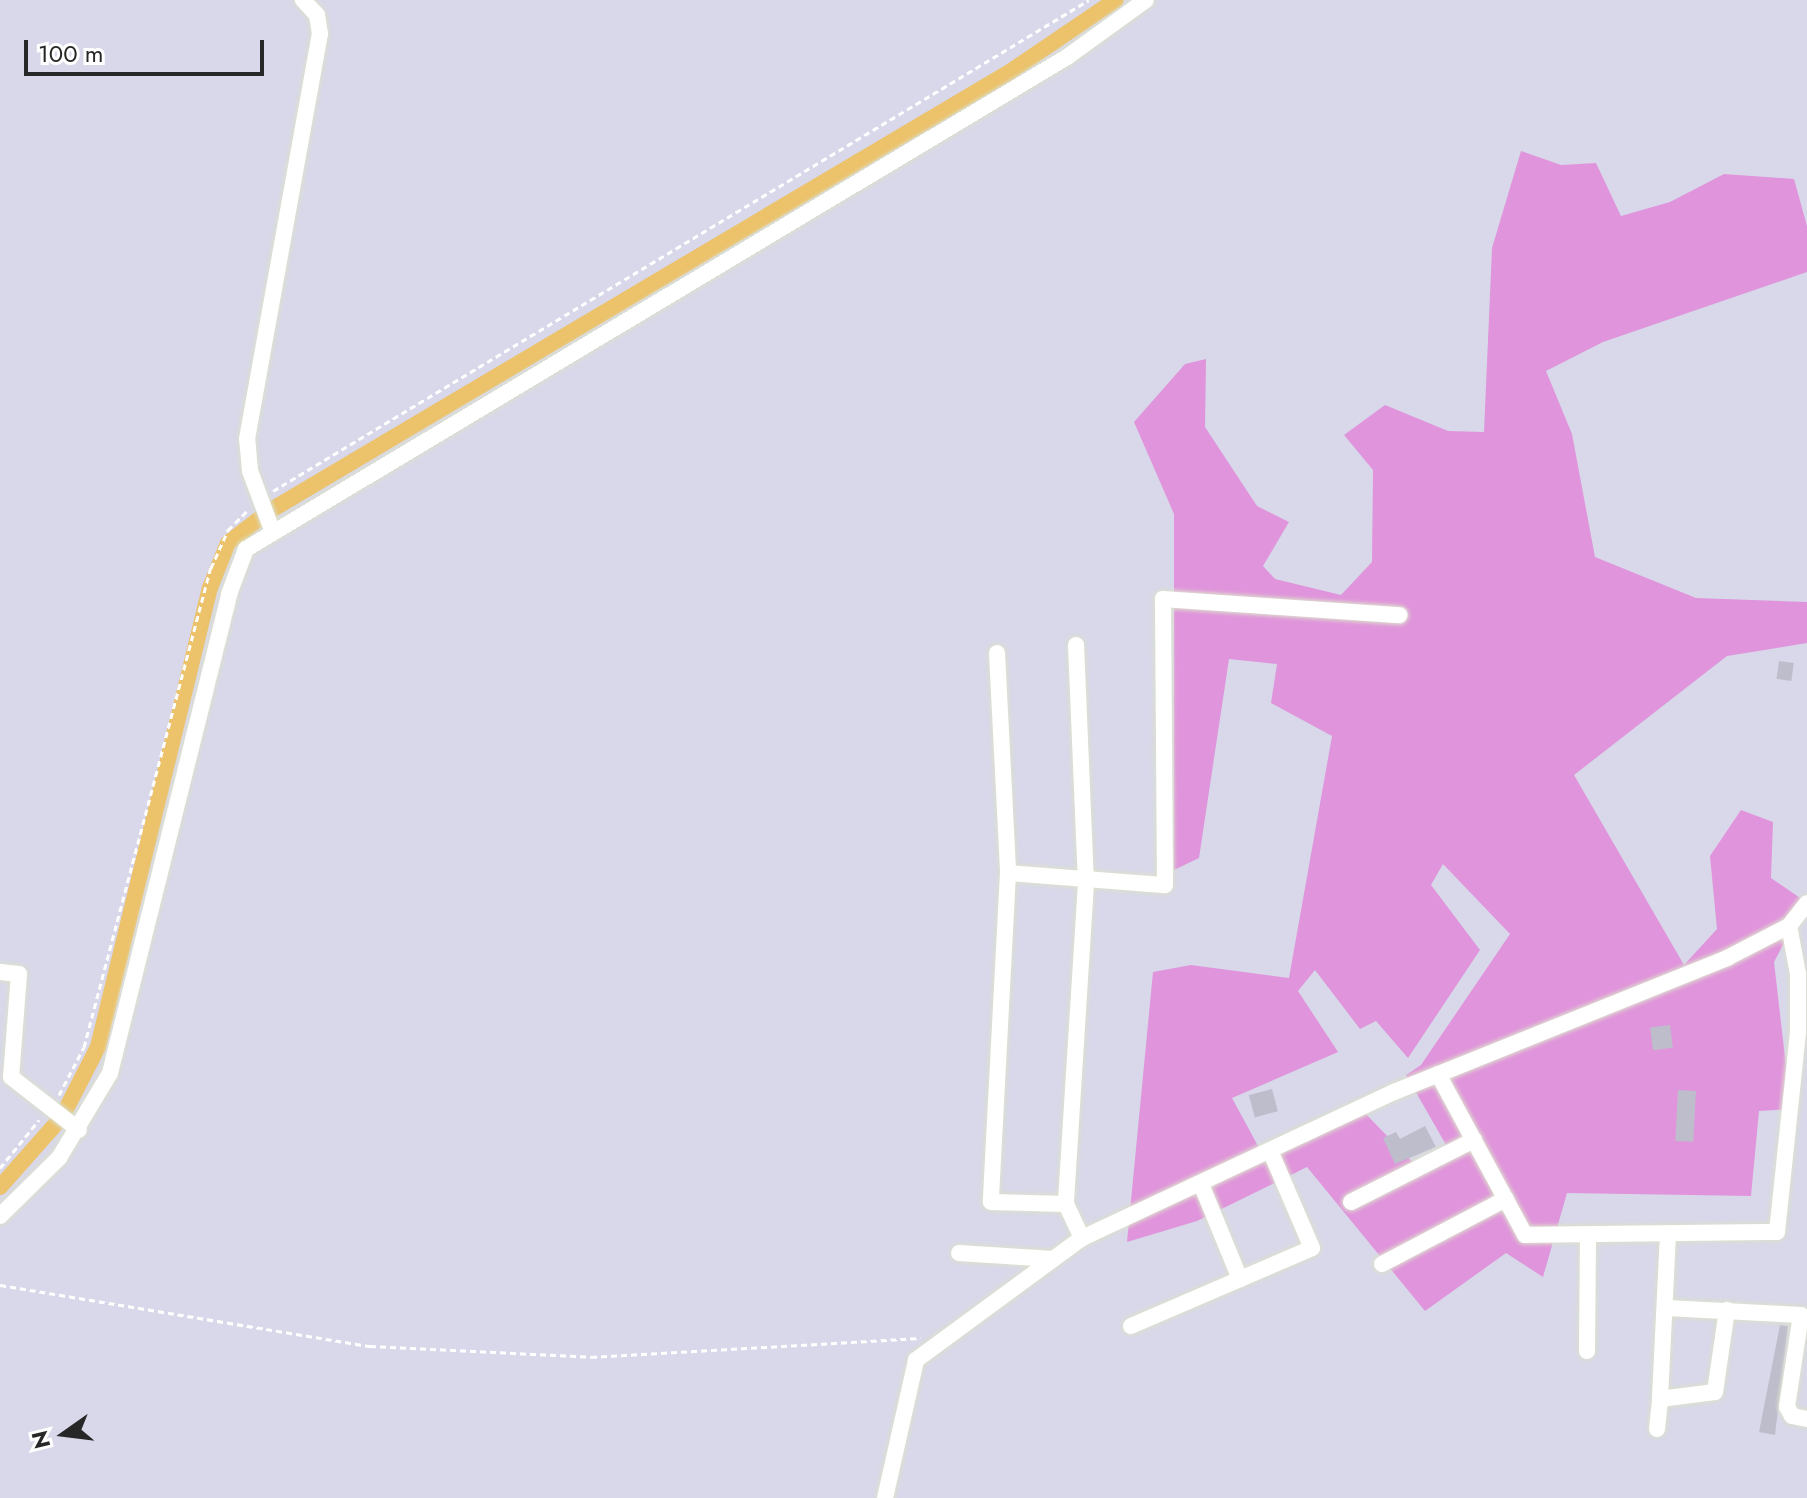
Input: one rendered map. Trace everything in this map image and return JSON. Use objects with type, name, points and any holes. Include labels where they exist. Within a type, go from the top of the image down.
[{"type":"street","points":[[303,0],[317,15],[320,34]]},
{"type":"street","points":[[269,525],[259,502],[247,439],[324,0]]},
{"type":"street","points":[[0,1216],[47,1173],[63,1119],[123,1036],[236,571],[246,549],[269,525],[1067,57],[1146,0]]},
{"type":"street","points":[[1008,873],[1086,883],[1165,885],[1163,599],[1399,615]]},
{"type":"street","points":[[1076,645],[1086,883],[1066,1204],[1082,1238]]},
{"type":"street","points":[[997,653],[1008,873],[991,1202],[1066,1204]]},
{"type":"street","points":[[885,1498],[911,1370],[947,1336],[1082,1238],[1438,1074],[1625,1002],[1789,926],[1807,903]]},
{"type":"street","points":[[1438,1074],[1525,1235],[1588,1238],[1777,1232],[1800,1097],[1802,1033],[1798,974],[1789,926]]},
{"type":"street","points":[[0,972],[19,974],[11,1077],[63,1119]]},
{"type":"street","points":[[1351,1202],[1474,1140]]},
{"type":"street","points":[[1131,1326],[1312,1248],[1271,1153]]},
{"type":"street","points":[[1201,1184],[1240,1279]]},
{"type":"street","points":[[1382,1264],[1506,1199]]},
{"type":"street","points":[[1657,1429],[1667,1308],[1668,1234]]},
{"type":"street","points":[[1587,1351],[1588,1238]]},
{"type":"street","points":[[959,1253],[1053,1259]]},
{"type":"street","points":[[1667,1308],[1804,1317],[1787,1407],[1792,1416],[1807,1419]]},
{"type":"street","points":[[1660,1399],[1715,1392],[1727,1310]]},
{"type":"path","points":[[0,1168],[63,1119],[211,568],[228,530],[259,502],[1089,0]]},
{"type":"path","points":[[0,1285],[370,1346],[591,1357],[947,1336]]},
{"type":"shaded area","points":[[1521,151],[1561,165],[1596,163],[1621,216],[1670,202],[1724,174],[1794,179],[1807,226],[1807,272],[1603,342],[1546,371],[1572,434],[1595,557],[1696,598],[1807,602],[1807,643],[1727,656],[1574,775],[1684,965],[1717,929],[1710,856],[1741,810],[1773,822],[1771,878],[1806,902],[1774,962],[1791,1109],[1759,1111],[1751,1196],[1567,1193],[1543,1277],[1506,1253],[1425,1311],[1307,1167],[1197,1221],[1127,1242],[1153,972],[1191,965],[1289,978],[1332,736],[1271,703],[1277,664],[1229,659],[1199,858],[1174,870],[1174,514],[1134,422],[1185,364],[1206,359],[1205,427],[1257,506],[1289,522],[1263,566],[1275,579],[1341,595],[1372,562],[1373,470],[1344,435],[1385,405],[1448,431],[1484,432],[1492,248]],"holes":[[[1443,864],[1510,934],[1421,1065],[1406,1075],[1453,1157],[1424,1174],[1361,1109],[1264,1157],[1232,1098],[1338,1052],[1298,991],[1315,970],[1360,1029],[1376,1021],[1408,1058],[1480,950],[1431,885]]]},
{"type":"building","points":[[1779,661],[1794,663],[1791,681],[1776,679]]},
{"type":"building","points":[[1670,1025],[1673,1048],[1653,1050],[1650,1027]]},
{"type":"building","points":[[1272,1089],[1278,1111],[1255,1117],[1249,1095]]},
{"type":"building","points":[[1678,1090],[1696,1091],[1693,1142],[1675,1141]]},
{"type":"building","points":[[1425,1126],[1436,1147],[1395,1164],[1383,1138],[1396,1132],[1400,1139]]},
{"type":"building","points":[[1780,1325],[1788,1326],[1775,1435],[1759,1432]]},
{"type":"waterway","points":[[0,1187],[62,1117],[98,1047],[210,588],[228,543],[268,512],[1008,73],[1116,0]]}]
